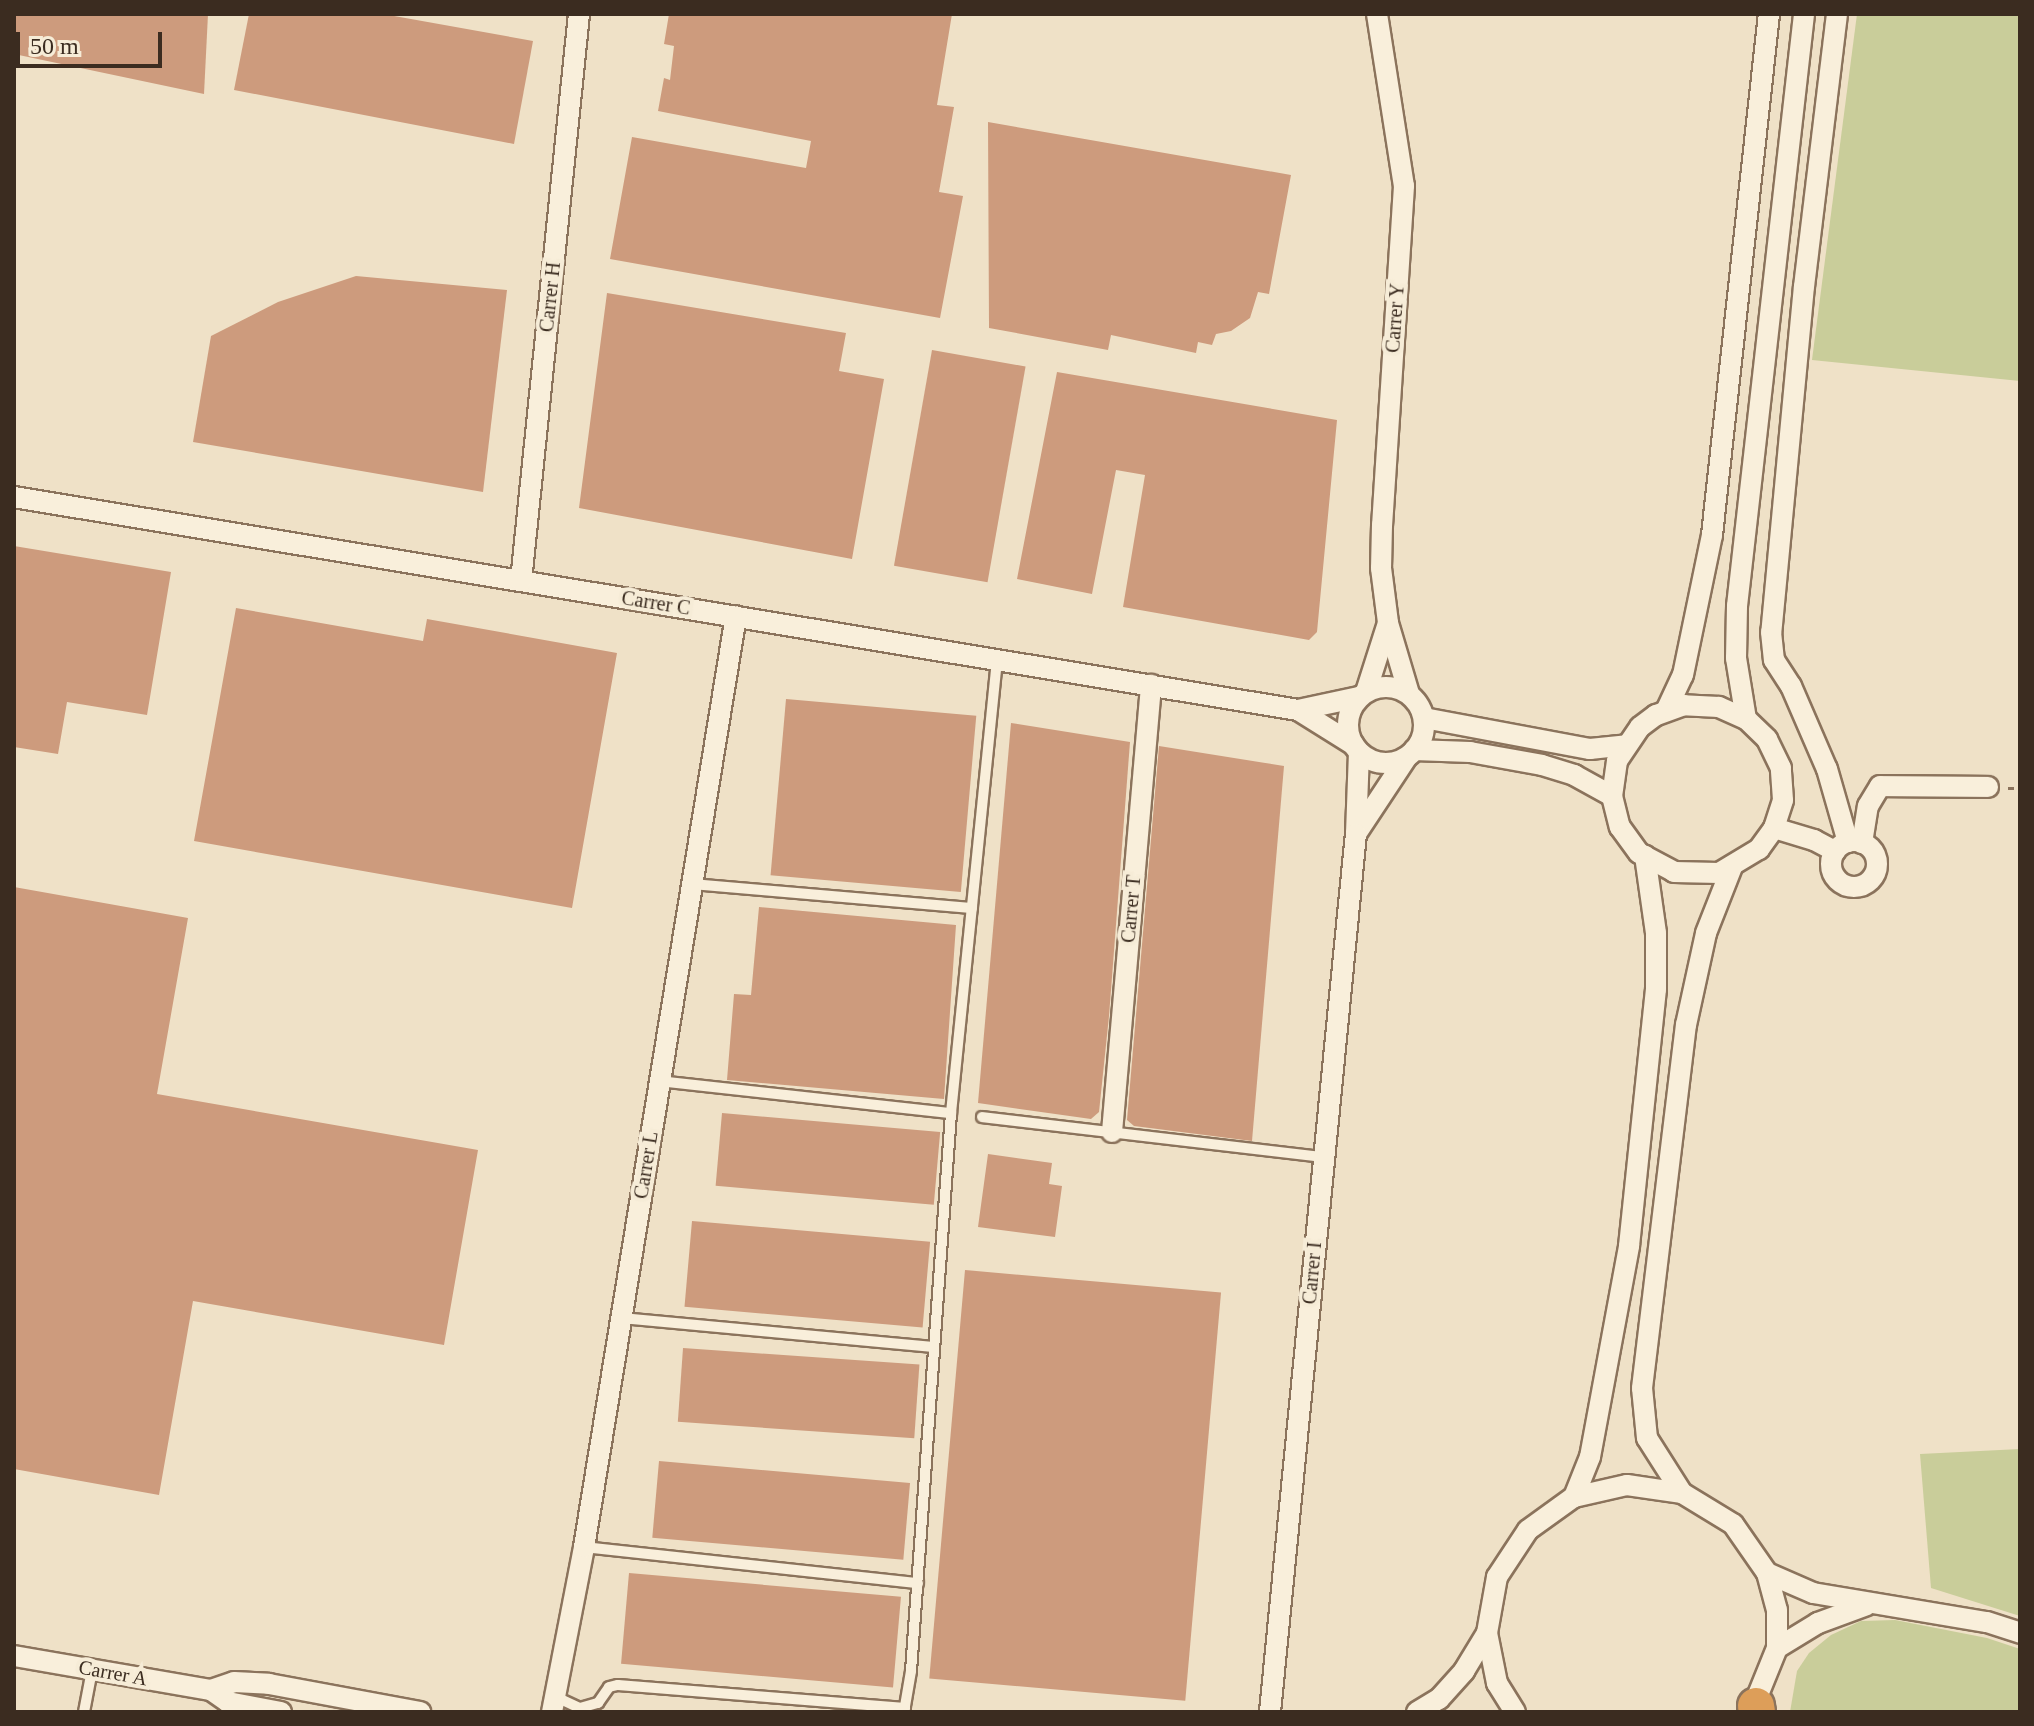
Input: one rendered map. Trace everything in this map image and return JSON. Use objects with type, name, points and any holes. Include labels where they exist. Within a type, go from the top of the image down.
[{"type":"street","name":"Carrer H","points":[[521,581],[579,14]]},
{"type":"street","name":"Carrer Y","points":[[1377,14],[1404,186],[1381,568],[1388,623],[1409,694]]},
{"type":"street","points":[[1666,711],[1683,675],[1712,535],[1769,14]]},
{"type":"street","points":[[1746,719],[1736,658],[1737,606],[1804,14]]},
{"type":"street","points":[[1837,14],[1804,286],[1771,632],[1774,660],[1791,686],[1821,754],[1848,845]]},
{"type":"street","name":"Carrer C","points":[[14,497],[1298,710],[1356,748]]},
{"type":"street","name":"Carrer L","points":[[554,1704],[584,1547],[736,616]]},
{"type":"street","name":"Carrer Y","points":[[1362,694],[1388,623]]},
{"type":"street","name":"Carrer T","points":[[1112,1132],[1151,685]]},
{"type":"street","points":[[1410,754],[1424,731],[1424,718],[1409,694],[1398,688],[1379,687],[1362,694],[1347,724],[1356,748],[1385,763],[1410,754],[1470,752],[1542,765],[1574,775],[1612,796]]},
{"type":"street","name":"Carrer C","points":[[1298,710],[1362,694]]},
{"type":"street","points":[[1684,705],[1719,707],[1746,719],[1767,739],[1781,768],[1783,800],[1774,828],[1759,849],[1732,867],[1704,875],[1674,872],[1645,856],[1620,827],[1612,796],[1617,761],[1640,727],[1666,711],[1684,705]]},
{"type":"street","points":[[1424,718],[1590,749],[1627,745]]},
{"type":"street","name":"Carrer I","points":[[1269,1711],[1356,834],[1356,748]]},
{"type":"street","name":"Carrer I","points":[[1356,834],[1410,754]]},
{"type":"street","points":[[1848,845],[1880,786],[1988,787]]},
{"type":"street","points":[[1774,828],[1814,840],[1848,845]]},
{"type":"street","points":[[1574,1497],[1590,1457],[1629,1246],[1656,989],[1656,933],[1645,856]]},
{"type":"street","points":[[1682,1493],[1647,1438],[1642,1388],[1686,1025],[1706,933],[1732,867]]},
{"type":"street","points":[[1417,1712],[1439,1699],[1464,1671],[1487,1633],[1497,1577],[1528,1530],[1574,1497],[1627,1485],[1682,1493],[1733,1524],[1767,1573],[1777,1610],[1777,1648],[1755,1710]]},
{"type":"street","points":[[1767,1573],[1813,1593],[1987,1622],[2020,1633]]},
{"type":"street","points":[[1777,1648],[1818,1623],[1870,1604]]},
{"type":"street","points":[[1487,1633],[1497,1683],[1515,1712]]},
{"type":"street","name":"Carrer A","points":[[14,1656],[211,1690],[228,1702],[281,1712]]},
{"type":"street","name":"Carrer A","points":[[211,1690],[234,1682],[269,1684],[420,1712]]},
{"type":"lane","points":[[554,1704],[580,1708],[598,1703],[609,1687],[618,1685],[904,1710],[911,1671],[918,1583],[951,1113],[997,660]]},
{"type":"lane","points":[[691,884],[972,908]]},
{"type":"lane","points":[[659,1081],[951,1113]]},
{"type":"lane","points":[[982,1117],[1323,1157]]},
{"type":"lane","points":[[621,1318],[934,1347]]},
{"type":"lane","points":[[584,1547],[918,1583]]},
{"type":"lane","points":[[84,1712],[92,1670]]},
{"type":"green space","points":[[1857,14],[2020,14],[2020,381],[1812,360]]},
{"type":"green space","points":[[2020,1449],[2020,1616],[1931,1588],[1920,1454]]},
{"type":"green space","points":[[1895,1620],[1987,1638],[2020,1649],[2020,1712],[1790,1712],[1797,1671],[1809,1653],[1831,1635],[1861,1621]]},
{"type":"building","points":[[14,14],[208,14],[204,94],[14,54]]},
{"type":"building","points":[[249,14],[383,14],[533,41],[514,144],[234,90]]},
{"type":"building","points":[[669,14],[952,14],[937,105],[954,107],[939,192],[963,196],[940,318],[610,259],[632,137],[806,168],[811,141],[658,111],[664,78],[670,80],[674,46],[664,44]]},
{"type":"building","points":[[988,122],[1291,175],[1269,294],[1258,292],[1250,318],[1231,331],[1216,334],[1212,345],[1198,342],[1196,353],[1111,335],[1108,350],[989,328]]},
{"type":"building","points":[[356,276],[507,290],[483,492],[193,442],[211,336],[278,302]]},
{"type":"building","points":[[607,293],[846,333],[839,371],[884,379],[852,559],[579,508]]},
{"type":"building","points":[[932,350],[1026,366],[988,582],[894,566]]},
{"type":"building","points":[[1057,372],[1337,420],[1317,632],[1309,640],[1123,607],[1145,475],[1116,470],[1092,594],[1017,579]]},
{"type":"building","points":[[14,546],[171,572],[147,715],[67,702],[58,754],[14,747]]},
{"type":"building","points":[[236,608],[423,641],[427,619],[617,653],[572,908],[194,841]]},
{"type":"building","points":[[786,699],[976,716],[961,892],[771,875]]},
{"type":"building","points":[[1011,723],[1130,742],[1109,1016],[1099,1112],[1091,1119],[978,1103]]},
{"type":"building","points":[[1159,746],[1284,766],[1252,1141],[1134,1126],[1127,1120]]},
{"type":"building","points":[[14,887],[188,918],[157,1094],[478,1150],[444,1345],[193,1301],[159,1495],[14,1469]]},
{"type":"building","points":[[759,907],[956,925],[944,1099],[727,1080],[734,994],[751,995]]},
{"type":"building","points":[[722,1113],[940,1132],[934,1205],[716,1186]]},
{"type":"building","points":[[988,1154],[1052,1163],[1049,1184],[1062,1186],[1055,1237],[978,1227]]},
{"type":"building","points":[[692,1221],[930,1242],[923,1328],[685,1307]]},
{"type":"building","points":[[965,1270],[1221,1292],[1185,1701],[929,1678]]},
{"type":"building","points":[[683,1348],[919,1365],[914,1438],[678,1422]]},
{"type":"building","points":[[659,1461],[910,1483],[903,1560],[652,1538]]},
{"type":"building","points":[[629,1573],[901,1597],[893,1687],[621,1664]]}]
